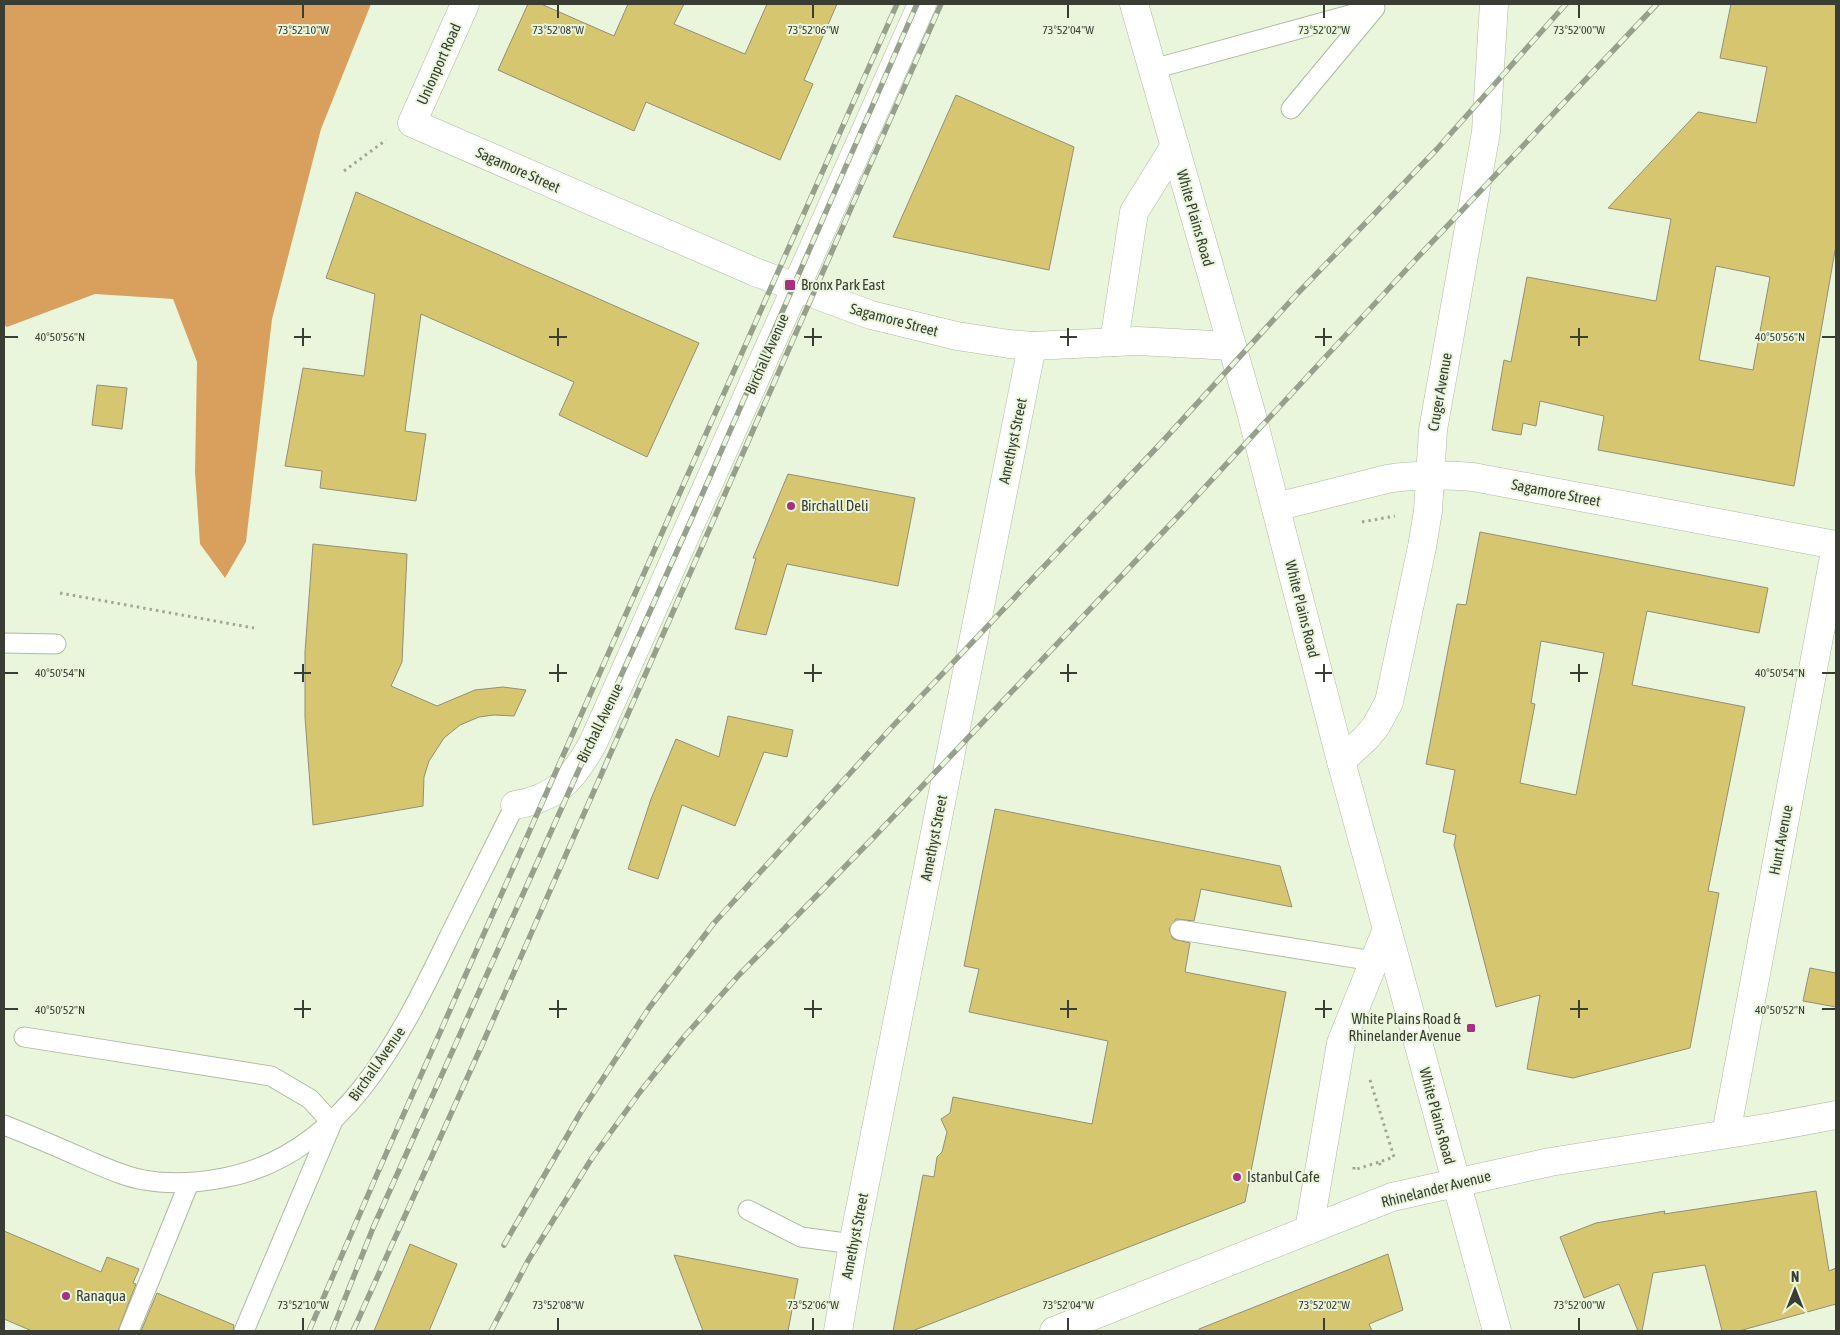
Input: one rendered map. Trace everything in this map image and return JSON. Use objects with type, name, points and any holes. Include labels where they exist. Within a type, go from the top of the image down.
[{"type":"street","name":"Unionport Road","points":[[412,123],[465,4]]},
{"type":"street","name":"Birchall Avenue","points":[[516,805],[533,802],[551,795],[565,784],[581,764],[593,744],[922,4]]},
{"type":"street","name":"White Plains Road","points":[[1134,4],[1232,346],[1341,761],[1497,1331]]},
{"type":"street","name":"Cruger Avenue","points":[[1341,761],[1366,738],[1380,720],[1389,702],[1422,547],[1428,511],[1433,430],[1482,166],[1490,86],[1494,4]]},
{"type":"street","name":"Sagamore Street","points":[[412,123],[796,288],[871,315],[957,336],[1032,346],[1137,341],[1232,346]]},
{"type":"street","points":[[1114,342],[1134,212],[1175,146]]},
{"type":"street","name":"Amethyst Street","points":[[838,1331],[853,1244],[1032,346]]},
{"type":"street","name":"Sagamore Street","points":[[1276,508],[1387,479],[1430,475],[1474,477],[1836,546]]},
{"type":"street","name":"Hunt Avenue","points":[[1726,1134],[1836,546]]},
{"type":"street","points":[[1309,1230],[1341,1043],[1387,929]]},
{"type":"street","name":"Rhinelander Avenue","points":[[1054,1331],[1101,1322],[1309,1230],[1392,1197],[1550,1162],[1836,1115]]},
{"type":"lane","points":[[1153,69],[1375,8],[1291,109]]},
{"type":"lane","points":[[4,643],[56,644]]},
{"type":"lane","name":"Birchall Avenue","points":[[4,1125],[119,1173],[143,1180],[189,1183],[207,1182],[252,1171],[314,1139],[332,1123],[380,1065],[399,1034],[516,805]]},
{"type":"lane","points":[[1180,930],[1373,961]]},
{"type":"lane","points":[[24,1037],[270,1076],[310,1099],[332,1123],[244,1331]]},
{"type":"lane","points":[[129,1331],[189,1183]]},
{"type":"lane","points":[[748,1210],[801,1237],[853,1244]]},
{"type":"path","points":[[344,171],[362,156],[412,123]]},
{"type":"path","points":[[1359,522],[1403,514]]},
{"type":"path","points":[[60,593],[254,628]]},
{"type":"path","points":[[1354,1162],[1354,1170],[1394,1157],[1369,1078],[1364,1078]]},
{"type":"path","points":[[1379,1162],[1382,1169]]},
{"type":"shaded area","points":[[4,4],[371,4],[321,129],[272,319],[246,542],[225,578],[200,544],[195,472],[197,362],[173,299],[95,294],[7,327],[4,325]]},
{"type":"building","points":[[528,4],[541,4],[614,36],[628,4],[684,4],[674,24],[745,54],[767,4],[837,4],[804,80],[813,84],[780,160],[646,102],[634,131],[498,70]]},
{"type":"building","points":[[1731,4],[1836,4],[1836,245],[1794,486],[1598,450],[1604,416],[1540,401],[1536,426],[1523,423],[1521,435],[1492,430],[1504,360],[1511,362],[1527,277],[1656,301],[1671,219],[1608,208],[1698,112],[1756,123],[1767,67],[1720,58]],"holes":[[[1716,266],[1770,277],[1753,370],[1699,360]]]},
{"type":"building","points":[[956,95],[1074,147],[1049,270],[893,237]]},
{"type":"building","points":[[356,192],[699,343],[647,457],[559,415],[574,382],[421,314],[405,431],[426,434],[416,501],[320,488],[322,471],[285,466],[303,368],[364,376],[375,294],[326,278]]},
{"type":"building","points":[[97,385],[127,388],[122,429],[92,425]]},
{"type":"building","points":[[788,474],[915,498],[898,586],[787,564],[766,635],[735,629],[756,558],[753,558]]},
{"type":"building","points":[[1480,532],[1768,588],[1759,633],[1647,611],[1632,685],[1745,707],[1708,891],[1719,893],[1690,1048],[1573,1078],[1527,1069],[1540,995],[1496,1007],[1454,845],[1456,835],[1443,832],[1455,770],[1426,764],[1457,604],[1466,605]],"holes":[[[1541,641],[1604,653],[1576,795],[1520,783],[1535,704],[1531,703]]]},
{"type":"building","points":[[313,544],[407,554],[402,662],[391,686],[437,706],[475,690],[503,687],[526,690],[514,716],[494,715],[479,717],[460,725],[444,738],[429,761],[424,777],[423,806],[313,825],[305,717],[305,652]]},
{"type":"building","points":[[728,716],[793,730],[787,757],[764,752],[735,826],[682,805],[658,879],[628,869],[651,799],[676,739],[719,757]]},
{"type":"building","points":[[995,809],[1280,866],[1292,907],[1201,889],[1194,921],[1176,919],[1169,929],[1173,939],[1190,943],[1185,972],[1286,992],[1245,1202],[912,1331],[893,1331],[923,1175],[934,1177],[937,1157],[942,1152],[947,1132],[941,1119],[950,1113],[953,1097],[1092,1124],[1108,1041],[969,1012],[979,969],[964,966]]},
{"type":"building","points":[[1810,968],[1836,973],[1836,1007],[1803,1001]]},
{"type":"building","points":[[1816,1191],[1829,1271],[1836,1268],[1836,1304],[1739,1331],[1722,1331],[1705,1265],[1653,1273],[1642,1331],[1638,1331],[1619,1284],[1584,1298],[1560,1237],[1596,1223],[1665,1211],[1664,1214]]},
{"type":"building","name":"Ranaqua","points":[[4,1231],[101,1272],[107,1257],[139,1269],[133,1283],[136,1284],[118,1331],[32,1331],[4,1319]]},
{"type":"building","points":[[410,1244],[457,1264],[429,1331],[374,1331]]},
{"type":"building","points":[[1388,1254],[1403,1310],[1369,1324],[1372,1331],[1199,1331],[1199,1329]]},
{"type":"building","points":[[674,1255],[798,1279],[788,1331],[703,1331]]},
{"type":"building","points":[[157,1293],[234,1325],[233,1331],[141,1331]]},
{"type":"railway","points":[[309,1331],[897,4]]},
{"type":"railway","points":[[332,1331],[373,1228],[691,520],[917,4]]},
{"type":"railway","points":[[353,1331],[482,1045],[941,4]]},
{"type":"railway","points":[[504,1245],[581,1112],[649,1008],[714,923],[892,727],[1162,442],[1297,294],[1437,149],[1566,4]]},
{"type":"railway","points":[[491,1331],[529,1259],[592,1158],[640,1092],[684,1037],[739,975],[874,837],[1183,511],[1417,258],[1657,4]]},
{"type":"place","name":"Bronx Park East","points":[[790,285]]},
{"type":"place","name":"Birchall Deli","points":[[791,506]]},
{"type":"place","name":"White Plains Road & Rhinelander Avenue","points":[[1471,1028]]},
{"type":"place","name":"Istanbul Cafe","points":[[1237,1177]]},
{"type":"place","name":"Ranaqua","points":[[66,1296]]}]
